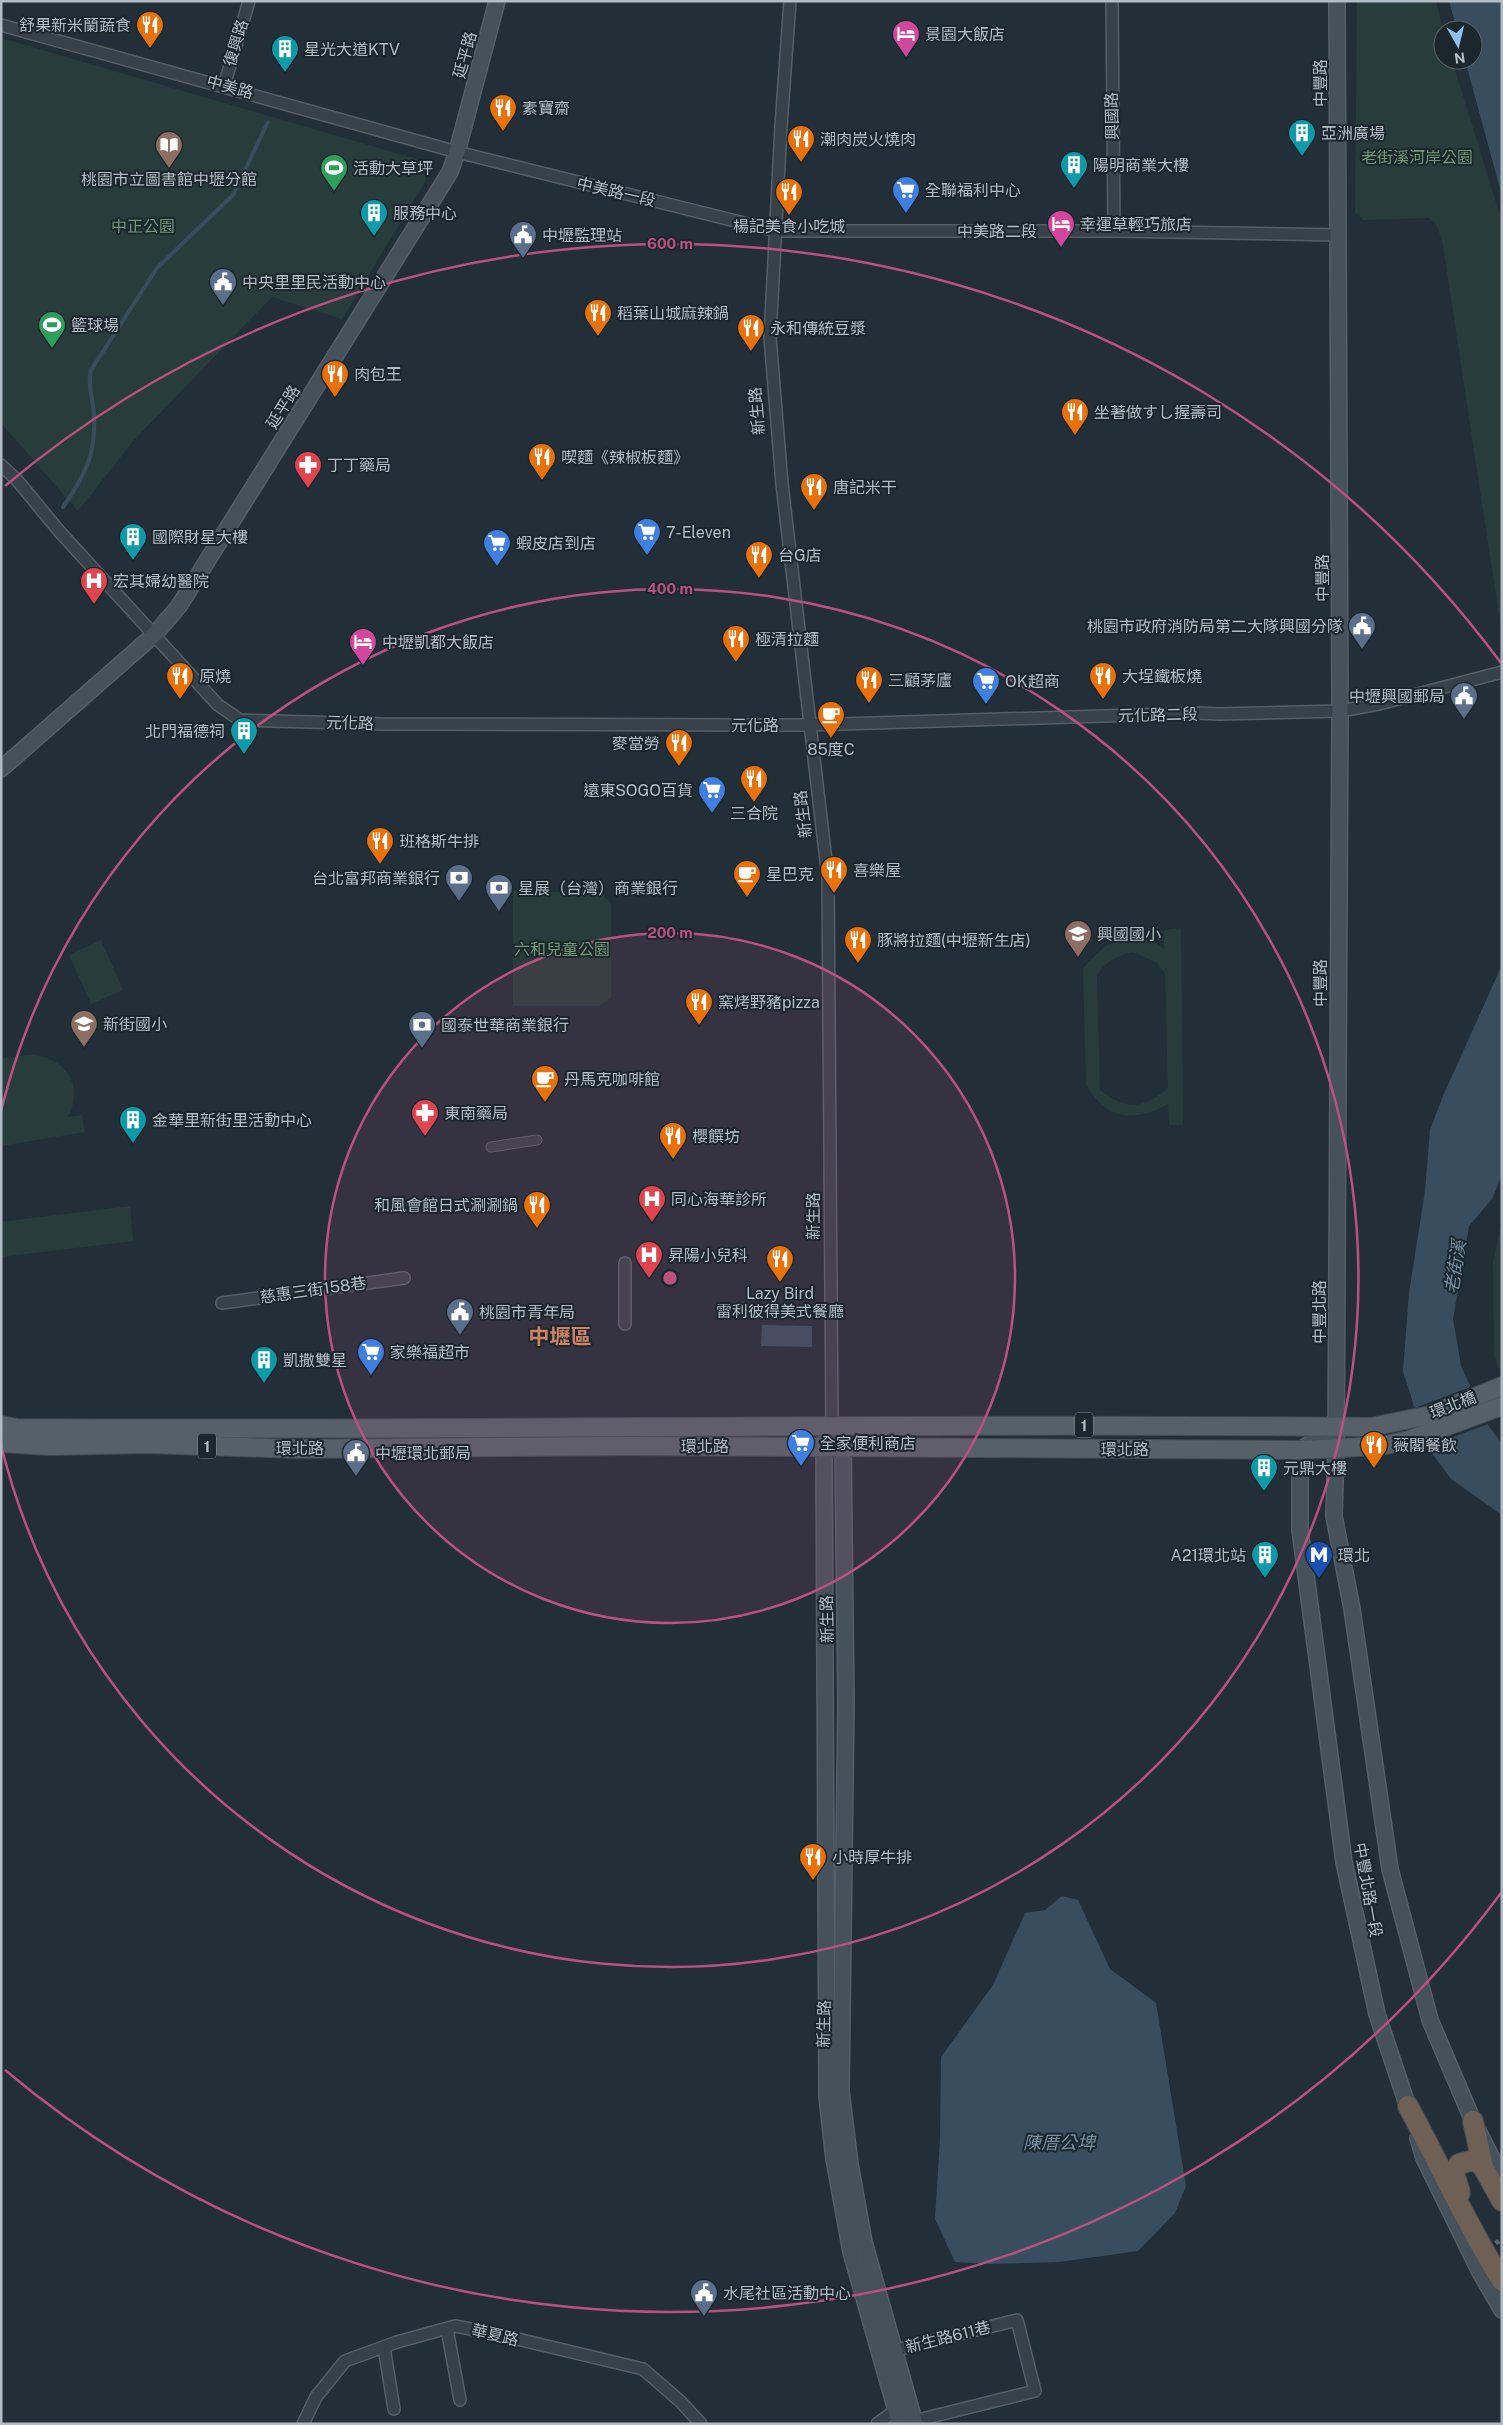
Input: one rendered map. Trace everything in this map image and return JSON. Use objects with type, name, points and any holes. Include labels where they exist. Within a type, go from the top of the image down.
[{"type":"highway","points":[[1408,2106],[1486,2256],[1502,2281]]},
{"type":"highway","points":[[1473,2121],[1483,2167],[1502,2201]]},
{"type":"highway","points":[[1483,2167],[1475,2160],[1468,2161],[1460,2164],[1454,2172],[1456,2184],[1486,2256]]},
{"type":"main road","name":"延平路","points":[[1,770],[154,634],[179,606],[450,172],[497,1]]},
{"type":"main road","name":"中豐路","points":[[1337,1],[1340,710],[1338,1155]]},
{"type":"main road","name":"中豐北路","points":[[1336,1427],[1338,1155]]},
{"type":"main road","name":"環北橋","points":[[1403,1422],[1430,1415],[1502,1386]]},
{"type":"main road","name":"環北橋","points":[[1409,1440],[1502,1406]]},
{"type":"main road","name":"環北路","points":[[1,1425],[17,1428],[155,1429],[832,1425],[1371,1427],[1403,1422]]},
{"type":"main road","name":"新生路","points":[[832,1425],[842,1447],[846,1702],[840,2091],[850,2164],[864,2242],[894,2350],[906,2420]]},
{"type":"main road","points":[[832,1425],[824,1447],[826,2097],[834,2158],[851,2252],[879,2355],[906,2420]]},
{"type":"main road","points":[[1300,1450],[1336,1427]]},
{"type":"main road","name":"中豐北路一段","points":[[1336,1427],[1334,1516],[1352,1609],[1390,1869],[1430,2020],[1473,2121],[1502,2178]]},
{"type":"main road","name":"環北路","points":[[1,1443],[50,1446],[148,1444],[297,1449],[627,1446],[1300,1450],[1381,1446],[1409,1440]]},
{"type":"main road","name":"中豐北路一段","points":[[1300,1450],[1300,1530],[1344,1862],[1377,2014],[1424,2158],[1480,2272],[1502,2310]]},
{"type":"street","name":"復興路","points":[[224,86],[249,1]]},
{"type":"street","name":"新生路","points":[[790,1],[770,337],[772,381],[782,484],[828,878],[832,1425]]},
{"type":"street","name":"興國路","points":[[1112,1],[1114,231]]},
{"type":"street","name":"中美路","points":[[1,25],[457,152]]},
{"type":"street","name":"中美路一段","points":[[457,152],[776,231]]},
{"type":"street","name":"中美路二段","points":[[776,231],[1114,231],[1338,235]]},
{"type":"street","name":"元化路","points":[[1,465],[16,480],[58,531],[218,705],[240,720],[382,724],[810,725]]},
{"type":"street","name":"元化路二段","points":[[810,725],[1340,710],[1379,704],[1502,672]]},
{"type":"street","points":[[491,1147],[537,1140]]},
{"type":"street","points":[[624,1324],[625,1263]]},
{"type":"street","name":"慈惠三街158巷","points":[[222,1303],[404,1278]]},
{"type":"street","points":[[627,1426],[627,1446]]},
{"type":"street","points":[[412,1427],[412,1447]]},
{"type":"street","name":"新生路611巷","points":[[879,2355],[1017,2320],[1035,2392],[906,2420]]},
{"type":"street","name":"華夏路","points":[[303,2424],[316,2397],[345,2361],[384,2347],[455,2326],[492,2333],[643,2370],[681,2402],[701,2424]]},
{"type":"street","points":[[447,2329],[460,2400]]},
{"type":"street","points":[[384,2347],[394,2408]]},
{"type":"street","points":[[877,2424],[906,2420]]},
{"type":"green space","name":"老街溪河岸公園","points":[[1357,1],[1436,1],[1441,20],[1433,20],[1433,70],[1455,70],[1502,222],[1502,635],[1442,239],[1435,222],[1429,218],[1363,220],[1355,212]]},
{"type":"green space","name":"中正公園","points":[[1,38],[420,160],[426,180],[342,319],[272,297],[134,440],[78,511],[1,423]]},
{"type":"green space","name":"六和兒童公園","points":[[513,891],[595,893],[606,898],[611,905],[611,998],[599,1006],[513,1006]]},
{"type":"green space","points":[[1181,928],[1183,1125],[1169,1125],[1168,1104],[1143,1114],[1121,1115],[1102,1105],[1086,1084],[1083,969],[1101,950],[1120,939],[1140,938],[1164,949],[1164,930]],"holes":[[[1133,952],[1157,963],[1165,973],[1168,1088],[1142,1104],[1126,1104],[1109,1097],[1100,1090],[1097,975],[1112,960]]]},
{"type":"green space","points":[[101,940],[123,990],[91,1004],[69,955]]},
{"type":"green space","points":[[27,1055],[40,1056],[51,1060],[60,1065],[67,1073],[74,1093],[73,1105],[68,1117],[82,1115],[85,1132],[1,1146],[1,1059]]},
{"type":"green space","points":[[130,1206],[133,1241],[1,1257],[1,1222]]},
{"type":"green space","points":[[1501,1226],[1502,1368],[1499,1369],[1494,1356],[1493,1262]]},
{"type":"water","points":[[1449,1],[1500,1],[1502,8],[1502,196],[1468,70],[1483,70],[1483,20],[1454,20]]},
{"type":"water","name":"老街溪","points":[[1502,965],[1502,1175],[1492,1199],[1469,1226],[1453,1319],[1461,1366],[1488,1425],[1502,1444],[1502,1515],[1451,1479],[1426,1445],[1403,1371],[1409,1293],[1425,1191],[1430,1130],[1443,1096]]},
{"type":"water","points":[[762,1325],[812,1326],[812,1347],[761,1346]]},
{"type":"water","name":"陳厝公埤","points":[[1062,1896],[1078,1900],[1110,1969],[1156,2003],[1186,2186],[1175,2213],[1138,2251],[1059,2262],[991,2264],[955,2262],[935,2219],[940,2139],[941,2057],[993,1985],[1025,1913],[1045,1910]]},
{"type":"pier","points":[[1473,1386],[1491,1423],[1424,1448],[1412,1409]]},
{"type":"waterway","points":[[63,507],[83,475],[91,454],[94,431],[94,411],[90,382],[91,370],[157,268],[233,195],[268,122]]},
{"type":"railway","points":[[1496,2240],[1502,2249]]},
{"type":"place","name":"舒果新米蘭蔬食","points":[[150,49]]},
{"type":"place","name":"景園大飯店","points":[[906,58]]},
{"type":"place","name":"星光大道KTV","points":[[285,73]]},
{"type":"place","name":"素寶齋","points":[[503,132]]},
{"type":"place","name":"亞洲廣場","points":[[1302,157]]},
{"type":"place","name":"潮肉炭火燒肉","points":[[801,163]]},
{"type":"place","name":"桃園市立圖書館中壢分館","points":[[169,169]]},
{"type":"place","name":"陽明商業大樓","points":[[1074,189]]},
{"type":"place","name":"活動大草坪","points":[[334,192]]},
{"type":"place","name":"全聯福利中心","points":[[906,214]]},
{"type":"place","name":"楊記美食小吃城","points":[[789,216]]},
{"type":"place","name":"服務中心","points":[[374,237]]},
{"type":"place","name":"幸運草輕巧旅店","points":[[1061,248]]},
{"type":"place","name":"中壢監理站","points":[[523,259]]},
{"type":"place","name":"中央里里民活動中心","points":[[223,306]]},
{"type":"place","name":"稻葉山城麻辣鍋","points":[[598,337]]},
{"type":"place","name":"籃球場","points":[[52,349]]},
{"type":"place","name":"永和傳統豆漿","points":[[751,352]]},
{"type":"place","name":"肉包王","points":[[335,398]]},
{"type":"place","name":"坐著做すし握壽司","points":[[1075,436]]},
{"type":"place","name":"喫麵《辣椒板麵》","points":[[542,481]]},
{"type":"place","name":"丁丁藥局","points":[[308,489]]},
{"type":"place","name":"唐記米干","points":[[814,511]]},
{"type":"place","name":"7-Eleven","points":[[647,556]]},
{"type":"place","name":"國際財星大樓","points":[[133,561]]},
{"type":"place","name":"蝦皮店到店","points":[[497,567]]},
{"type":"place","name":"台G店","points":[[759,579]]},
{"type":"place","name":"宏其婦幼醫院","points":[[94,605]]},
{"type":"place","name":"桃園市政府消防局第二大隊興國分隊","points":[[1362,650]]},
{"type":"place","name":"極清拉麵","points":[[736,663]]},
{"type":"place","name":"中壢凱都大飯店","points":[[363,666]]},
{"type":"place","name":"原燒","points":[[180,700]]},
{"type":"place","name":"大埕鐵板燒","points":[[1103,700]]},
{"type":"place","name":"三顧茅廬","points":[[869,704]]},
{"type":"place","name":"OK超商","points":[[986,705]]},
{"type":"place","name":"中壢興國郵局","points":[[1464,720]]},
{"type":"place","name":"85度C","points":[[831,739]]},
{"type":"place","name":"北門福德祠","points":[[244,755]]},
{"type":"place","name":"麥當勞","points":[[679,767]]},
{"type":"place","name":"三合院","points":[[754,803]]},
{"type":"place","name":"遠東SOGO百貨","points":[[712,814]]},
{"type":"place","name":"班格斯牛排","points":[[380,865]]},
{"type":"place","name":"喜樂屋","points":[[834,894]]},
{"type":"place","name":"星巴克","points":[[747,898]]},
{"type":"place","name":"台北富邦商業銀行","points":[[459,902]]},
{"type":"place","name":"星展（台灣）商業銀行","points":[[499,912]]},
{"type":"place","name":"興國國小","points":[[1078,958]]},
{"type":"place","name":"豚將拉麵(中壢新生店)","points":[[858,964]]},
{"type":"place","name":"窯烤野豬pizza","points":[[699,1026]]},
{"type":"place","name":"新街國小","points":[[84,1048]]},
{"type":"place","name":"國泰世華商業銀行","points":[[422,1049]]},
{"type":"place","name":"丹馬克咖啡館","points":[[545,1103]]},
{"type":"place","name":"東南藥局","points":[[425,1137]]},
{"type":"place","name":"金華里新街里活動中心","points":[[133,1144]]},
{"type":"place","name":"櫻饌坊","points":[[673,1160]]},
{"type":"place","name":"同心海華診所","points":[[652,1223]]},
{"type":"place","name":"和風會館日式涮涮鍋","points":[[537,1229]]},
{"type":"place","name":"昇陽小兒科","points":[[649,1279]]},
{"type":"place","name":"Lazy Bird 雷利彼得美式餐廳","points":[[780,1283]]},
{"type":"place","name":"桃園市青年局","points":[[460,1336]]},
{"type":"place","name":"家樂福超市","points":[[371,1376]]},
{"type":"place","name":"凱撒雙星","points":[[264,1384]]},
{"type":"place","name":"全家便利商店","points":[[801,1467]]},
{"type":"place","name":"薇閣餐飲","points":[[1374,1469]]},
{"type":"place","name":"中壢環北郵局","points":[[356,1477]]},
{"type":"place","name":"元鼎大樓","points":[[1264,1492]]},
{"type":"place","name":"A21環北站","points":[[1265,1579]]},
{"type":"place","name":"環北","points":[[1319,1579]]},
{"type":"place","name":"小時厚牛排","points":[[813,1881]]},
{"type":"place","name":"水尾社區活動中心","points":[[704,2317]]},
{"type":"district","name":"中壢區","points":[[560,1336]]}]
